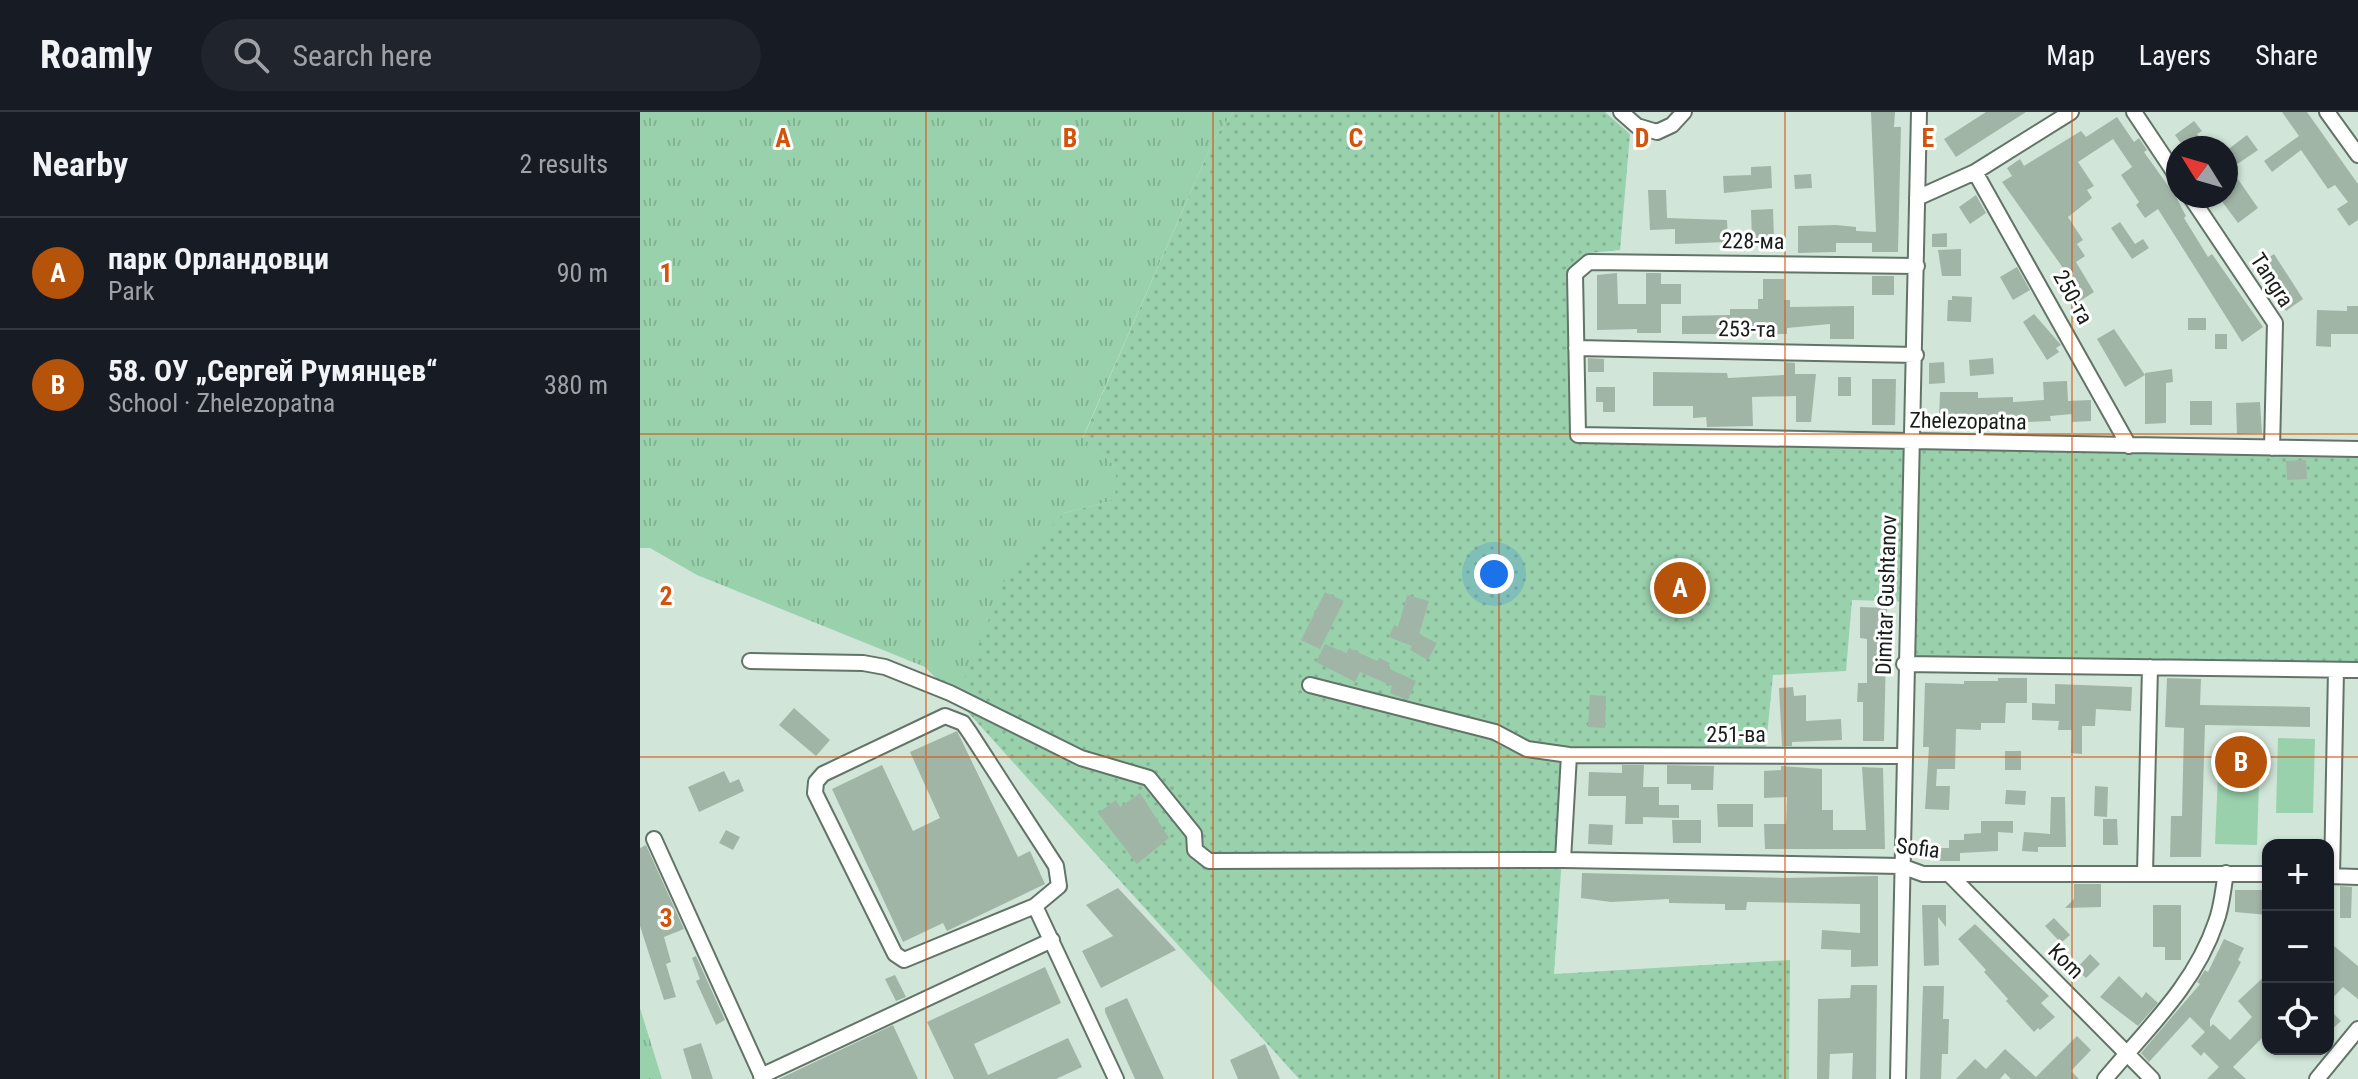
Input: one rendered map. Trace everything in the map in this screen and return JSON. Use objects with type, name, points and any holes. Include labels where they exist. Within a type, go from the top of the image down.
[{"type":"street","points":[[1621,112],[1637,126],[1657,132],[1672,125],[1684,112]]},
{"type":"street","name":"Dimitar Gushtanov","points":[[1898,1079],[1904,664],[1914,442],[1919,112]]},
{"type":"street","points":[[1917,198],[1975,172],[2071,112]]},
{"type":"street","points":[[2134,112],[2166,160]]},
{"type":"street","points":[[2327,112],[2358,155]]},
{"type":"street","name":"250-та","points":[[1975,172],[2129,446]]},
{"type":"street","name":"Tangra","points":[[2198,208],[2275,323],[2272,448]]},
{"type":"street","name":"228-ма","points":[[1576,348],[1575,274],[1589,262],[1917,266]]},
{"type":"street","name":"Zhelezopatna","points":[[1576,348],[1578,435],[2358,449]]},
{"type":"street","name":"253-та","points":[[1576,348],[1916,355]]},
{"type":"street","name":"Sofia","points":[[750,661],[863,663],[885,667],[950,693],[1081,758],[1149,778],[1194,834],[1195,850],[1209,861],[1563,860],[1901,866],[1923,874],[2262,874]]},
{"type":"street","points":[[1904,664],[2358,670]]},
{"type":"street","points":[[2145,873],[2150,667]]},
{"type":"street","points":[[2331,839],[2336,670]]},
{"type":"street","name":"251-ва","points":[[1310,685],[1495,732],[1527,749],[1569,755],[1903,756]]},
{"type":"street","points":[[945,716],[955,718],[970,733],[1056,866],[1059,886],[1035,906],[904,960],[895,954],[828,820],[815,793],[816,782],[823,774],[945,716]]},
{"type":"street","points":[[1563,860],[1569,755]]},
{"type":"street","points":[[654,839],[762,1077],[1052,940]]},
{"type":"street","points":[[2105,1079],[2169,1005],[2195,969],[2217,921],[2226,873]]},
{"type":"street","name":"Kom","points":[[1949,874],[2152,1079]]},
{"type":"street","points":[[2334,876],[2358,877]]},
{"type":"street","points":[[1035,906],[1116,1079]]},
{"type":"street","points":[[2317,1079],[2358,1029]]},
{"type":"green space","points":[[640,112],[1233,112],[1214,139],[1083,437],[1116,467],[1116,500],[1064,513],[956,699],[925,667],[697,575],[650,548],[640,548]]},
{"type":"green space","points":[[1233,112],[1605,112],[1630,134],[1620,250],[1590,253],[1566,272],[1572,441],[2358,456],[2358,664],[1912,658],[1913,602],[1852,600],[1846,671],[1773,675],[1765,756],[1569,755],[1554,974],[1790,960],[1789,1079],[1299,1079],[956,699],[1007,575],[1064,513],[1115,500],[1116,467],[1083,438],[1214,139]]},
{"type":"green space","points":[[2278,738],[2315,739],[2313,813],[2276,813]]},
{"type":"green space","points":[[2219,750],[2260,752],[2257,845],[2215,844]]},
{"type":"green space","points":[[640,1008],[662,1079],[640,1079]]},
{"type":"building","points":[[1871,112],[1895,112],[1894,127],[1901,127],[1898,252],[1872,252],[1872,243],[1836,243],[1836,252],[1798,253],[1798,226],[1836,225],[1856,227],[1856,231],[1876,232]]},
{"type":"building","points":[[1986,112],[2026,112],[1956,157],[1944,139]]},
{"type":"building","points":[[2282,112],[2307,112],[2358,184],[2358,220],[2349,226],[2337,209],[2348,202],[2335,185],[2328,189],[2301,150],[2272,172],[2264,161],[2299,136]]},
{"type":"building","points":[[2117,117],[2134,142],[2139,138],[2147,150],[2144,152],[2166,183],[2166,208],[2182,208],[2184,218],[2208,257],[2212,254],[2263,327],[2242,342],[2158,209],[2145,218],[2136,205],[2139,202],[2121,175],[2132,167],[2113,139],[2078,162],[2094,186],[2087,190],[2092,198],[2068,217],[2083,240],[2077,244],[2085,256],[2076,262],[2094,292],[2077,303],[2067,286],[2073,282],[2002,182],[2012,176],[2007,168],[2020,159],[2024,166],[2081,131],[2086,137]]},
{"type":"building","points":[[2194,121],[2202,131],[2198,136],[2175,135]]},
{"type":"building","points":[[2247,135],[2258,150],[2238,164],[2238,142]]},
{"type":"building","points":[[1771,166],[1772,188],[1724,193],[1723,176],[1751,175],[1751,167]]},
{"type":"building","points":[[1811,174],[1812,188],[1795,189],[1794,175]]},
{"type":"building","points":[[2238,179],[2258,208],[2238,223],[2227,208],[2238,208]]},
{"type":"building","points":[[1648,190],[1666,190],[1667,218],[1727,220],[1728,242],[1675,244],[1675,229],[1650,230]]},
{"type":"building","points":[[1976,195],[1986,213],[1970,224],[1959,207]]},
{"type":"building","points":[[1773,209],[1774,239],[1752,240],[1751,210]]},
{"type":"building","points":[[2120,222],[2135,244],[2143,239],[2149,248],[2132,259],[2111,228]]},
{"type":"building","points":[[1947,233],[1947,247],[1932,247],[1932,234]]},
{"type":"building","points":[[1961,249],[1961,276],[1942,276],[1938,250]]},
{"type":"building","points":[[2274,254],[2303,299],[2286,311],[2256,266]]},
{"type":"building","points":[[2017,267],[2030,290],[2013,300],[2000,277]]},
{"type":"building","points":[[1617,273],[1618,304],[1646,304],[1646,273],[1661,273],[1661,284],[1681,284],[1681,304],[1661,304],[1661,333],[1637,333],[1637,329],[1597,330],[1597,275]]},
{"type":"building","points":[[1872,276],[1894,276],[1894,295],[1872,295]]},
{"type":"building","points":[[1763,279],[1784,279],[1784,300],[1790,300],[1790,307],[1854,306],[1854,339],[1830,339],[1830,324],[1787,328],[1787,334],[1682,334],[1682,316],[1730,315],[1730,309],[1758,309],[1758,299],[1763,299]]},
{"type":"building","points":[[1952,296],[1972,297],[1971,322],[1947,321],[1948,300],[1952,300]]},
{"type":"building","points":[[2347,306],[2358,306],[2358,334],[2331,334],[2331,347],[2316,346],[2317,310],[2347,311]]},
{"type":"building","points":[[2034,314],[2061,345],[2056,348],[2059,352],[2047,360],[2023,322]]},
{"type":"building","points":[[2188,318],[2206,318],[2206,330],[2188,330]]},
{"type":"building","points":[[2114,329],[2145,375],[2125,387],[2097,339]]},
{"type":"building","points":[[2215,334],[2227,334],[2227,349],[2215,349]]},
{"type":"building","points":[[1588,358],[1604,359],[1604,372],[1588,372]]},
{"type":"building","points":[[1993,358],[1994,374],[1970,376],[1969,360]]},
{"type":"building","points":[[1784,362],[1795,363],[1795,374],[1816,374],[1811,422],[1796,422],[1796,396],[1752,397],[1753,426],[1707,427],[1706,417],[1693,418],[1693,406],[1653,406],[1653,372],[1727,373],[1728,378],[1784,375]]},
{"type":"building","points":[[1944,362],[1945,383],[1929,384],[1929,363]]},
{"type":"building","points":[[2172,369],[2173,382],[2166,383],[2166,423],[2145,424],[2145,373]]},
{"type":"building","points":[[1838,377],[1851,377],[1851,396],[1838,396]]},
{"type":"building","points":[[1872,379],[1896,379],[1895,425],[1872,425]]},
{"type":"building","points":[[2067,381],[2068,401],[2091,400],[2091,421],[2072,422],[2072,414],[2050,416],[2051,421],[2024,422],[1939,418],[1940,392],[1978,392],[1978,398],[2013,397],[2013,402],[2044,400],[2043,382]]},
{"type":"building","points":[[1596,387],[1615,387],[1615,412],[1603,412],[1603,402],[1596,402]]},
{"type":"building","points":[[2190,401],[2212,401],[2212,425],[2190,425]]},
{"type":"building","points":[[2260,402],[2262,433],[2237,434],[2236,403]]},
{"type":"building","points":[[2306,460],[2307,479],[2287,480],[2286,461]]},
{"type":"building","points":[[1325,592],[1344,601],[1320,649],[1301,640]]},
{"type":"building","points":[[1407,595],[1429,601],[1419,634],[1437,643],[1428,660],[1410,650],[1412,646],[1389,637],[1394,625],[1398,627]]},
{"type":"building","points":[[1860,607],[1887,608],[1884,741],[1863,741],[1863,702],[1857,702],[1858,683],[1867,683],[1867,639],[1860,638]]},
{"type":"building","points":[[1325,644],[1346,653],[1349,648],[1377,661],[1379,658],[1390,663],[1388,668],[1416,681],[1408,700],[1390,693],[1392,686],[1360,672],[1355,682],[1316,662]]},
{"type":"building","points":[[1998,678],[2027,678],[2027,703],[2006,703],[2005,723],[1981,723],[1981,730],[1956,729],[1955,769],[1937,769],[1936,786],[1950,786],[1949,810],[1925,809],[1929,747],[1923,747],[1925,683],[1964,684],[1964,681],[1998,681]]},
{"type":"building","points":[[2167,678],[2201,679],[2200,705],[2310,707],[2310,727],[2205,725],[2201,857],[2170,857],[2171,816],[2182,816],[2184,728],[2165,727]]},
{"type":"building","points":[[2055,684],[2132,687],[2131,711],[2096,709],[2095,726],[2082,726],[2082,754],[2071,753],[2072,730],[2058,730],[2059,721],[2032,720],[2032,703],[2055,704]]},
{"type":"building","points":[[1793,687],[1794,696],[1806,695],[1806,721],[1841,719],[1842,740],[1792,742],[1792,746],[1782,746],[1779,688]]},
{"type":"building","points":[[1590,695],[1606,696],[1605,728],[1588,727]]},
{"type":"building","points":[[794,708],[830,740],[816,756],[779,725]]},
{"type":"building","points":[[957,731],[1018,857],[1030,851],[1045,884],[947,931],[943,923],[903,942],[832,789],[882,765],[913,831],[940,818],[910,752]]},
{"type":"building","points":[[2005,751],[2021,751],[2021,770],[2005,770]]},
{"type":"building","points":[[1622,765],[1644,765],[1643,787],[1659,787],[1659,805],[1679,805],[1679,818],[1643,817],[1643,824],[1625,824],[1626,796],[1588,796],[1589,772],[1622,773]]},
{"type":"building","points":[[1667,765],[1714,766],[1713,790],[1691,790],[1691,784],[1667,784]]},
{"type":"building","points":[[1781,766],[1822,769],[1822,810],[1833,810],[1833,830],[1866,830],[1862,767],[1883,768],[1885,849],[1765,849],[1764,824],[1786,824],[1787,797],[1764,798],[1764,771],[1781,770]]},
{"type":"building","points":[[724,771],[730,783],[739,779],[744,791],[699,812],[688,787]]},
{"type":"building","points":[[2095,786],[2108,787],[2107,817],[2094,816]]},
{"type":"building","points":[[2006,790],[2026,791],[2025,805],[2005,804]]},
{"type":"building","points":[[1140,793],[1169,838],[1137,864],[1098,813],[1116,800],[1120,807]]},
{"type":"building","points":[[2051,797],[2065,797],[2066,847],[2038,847],[2038,852],[2022,851],[2024,832],[2050,834]]},
{"type":"building","points":[[1717,804],[1753,804],[1753,827],[1718,827]]},
{"type":"building","points":[[2103,819],[2117,819],[2118,845],[2103,845]]},
{"type":"building","points":[[1672,820],[1701,820],[1701,843],[1673,843]]},
{"type":"building","points":[[1981,821],[2013,821],[2013,833],[1998,832],[1998,851],[1960,853],[1960,861],[1936,861],[1936,848],[1949,848],[1949,840],[1964,840],[1964,834],[1981,833]]},
{"type":"building","points":[[1589,824],[1613,825],[1612,845],[1588,844]]},
{"type":"building","points":[[726,830],[740,837],[733,850],[719,843]]},
{"type":"building","points":[[646,845],[684,929],[664,937],[671,962],[666,964],[676,997],[664,1000],[640,926],[640,848]]},
{"type":"building","points":[[1582,873],[1786,878],[1878,876],[1878,966],[1851,967],[1851,950],[1821,949],[1822,930],[1860,933],[1860,904],[1747,902],[1746,910],[1725,910],[1725,904],[1669,903],[1669,899],[1611,902],[1581,898]]},
{"type":"building","points":[[2074,884],[2101,884],[2101,907],[2065,908],[2074,899]]},
{"type":"building","points":[[2340,886],[2352,887],[2351,918],[2340,918]]},
{"type":"building","points":[[1118,888],[1176,950],[1101,988],[1082,951],[1113,936],[1086,905]]},
{"type":"building","points":[[2235,890],[2262,890],[2262,914],[2235,912]]},
{"type":"building","points":[[1922,905],[1946,905],[1946,927],[1938,917],[1939,965],[1924,966]]},
{"type":"building","points":[[2153,905],[2181,905],[2181,960],[2165,960],[2165,947],[2153,947]]},
{"type":"building","points":[[2054,918],[2070,935],[2061,943],[2045,926]]},
{"type":"building","points":[[1975,924],[2049,996],[2041,1003],[2055,1017],[2040,1030],[2038,1028],[2034,1032],[2006,1001],[2008,999],[1984,972],[1986,970],[1958,939]]},
{"type":"building","points":[[2224,939],[2244,948],[2238,960],[2241,962],[2210,1020],[2210,1027],[2213,1024],[2230,1040],[2252,1017],[2238,1001],[2262,979],[2262,1038],[2233,1067],[2246,1079],[2207,1079],[2219,1067],[2204,1052],[2201,1056],[2191,1046],[2205,1032],[2190,1017],[2149,1062],[2141,1053],[2200,984],[2197,982],[2205,970],[2208,972]]},
{"type":"building","points":[[2334,946],[2358,966],[2358,999],[2343,987],[2334,997]]},
{"type":"building","points":[[2090,954],[2100,964],[2086,978],[2076,969]]},
{"type":"building","points":[[696,956],[725,1020],[716,1025],[696,981],[700,979],[692,958]]},
{"type":"building","points":[[1045,967],[1061,1003],[974,1044],[988,1075],[1068,1038],[1082,1067],[1056,1079],[954,1079],[927,1022]]},
{"type":"building","points":[[895,975],[906,997],[896,1001],[885,979]]},
{"type":"building","points":[[2119,976],[2142,998],[2146,992],[2158,1003],[2138,1026],[2100,997]]},
{"type":"building","points":[[1851,985],[1877,985],[1876,1079],[1852,1079],[1853,1053],[1830,1054],[1829,1079],[1817,1079],[1818,999],[1850,998]]},
{"type":"building","points":[[1923,986],[1944,986],[1943,1019],[1949,1019],[1948,1054],[1942,1054],[1941,1079],[1920,1079]]},
{"type":"building","points":[[1127,998],[1164,1079],[1135,1079],[1105,1012],[1105,1008]]},
{"type":"building","points":[[2334,1014],[2341,1021],[2334,1027]]},
{"type":"building","points":[[893,1025],[918,1079],[779,1079]]},
{"type":"building","points":[[2077,1036],[2091,1050],[2071,1071],[2079,1079],[2011,1079],[2005,1073],[2000,1079],[1956,1079],[1975,1059],[1986,1069],[2005,1049],[2036,1077]]},
{"type":"building","points":[[701,1043],[713,1079],[692,1079],[683,1049]]},
{"type":"building","points":[[1265,1044],[1280,1079],[1238,1079],[1230,1060]]},
{"type":"place","name":"парк Орландовци","points":[[1680,588]]},
{"type":"place","name":"58. ОУ „Сергей Румянцев“","points":[[2241,762]]}]
